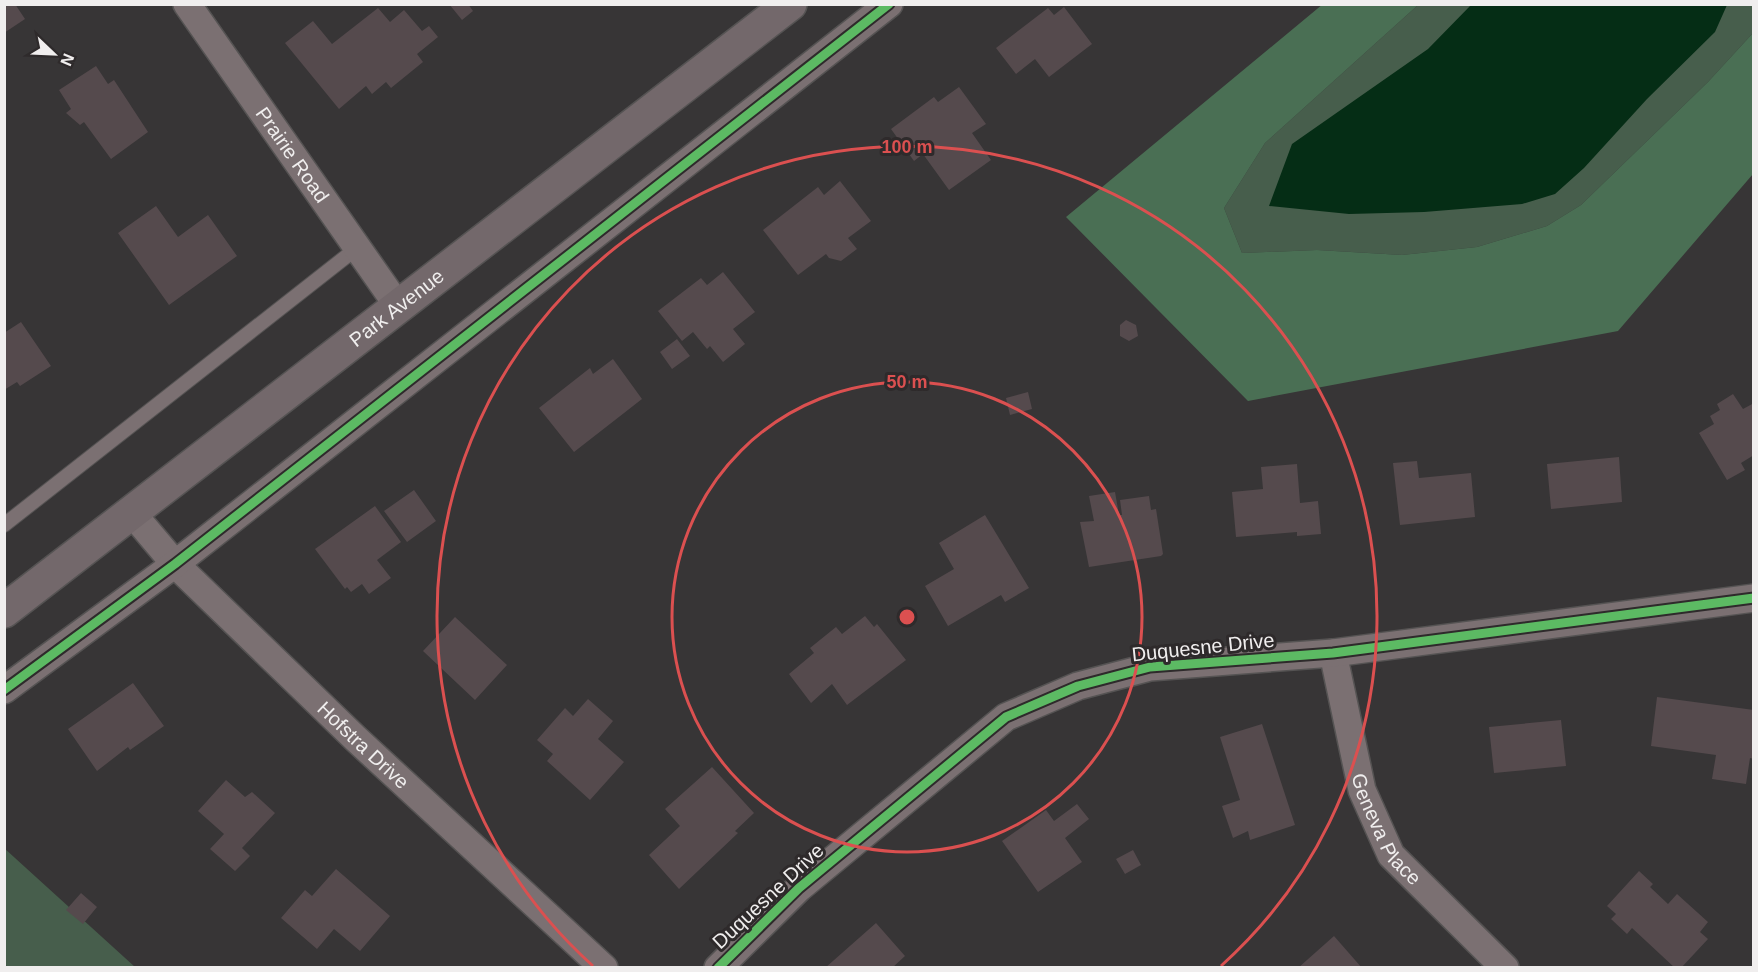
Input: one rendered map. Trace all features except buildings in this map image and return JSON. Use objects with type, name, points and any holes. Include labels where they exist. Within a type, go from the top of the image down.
[{"type":"main road","name":"Park Avenue","points":[[4,611],[790,4]]},
{"type":"street","name":"Prairie Road","points":[[187,4],[398,306]]},
{"type":"street","points":[[4,690],[175,564],[889,4]]},
{"type":"street","name":"Hofstra Drive","points":[[132,513],[175,564],[355,738],[604,968]]},
{"type":"street","name":"Duquesne Drive","points":[[718,968],[799,888],[1006,717],[1078,686],[1150,667],[1333,653],[1754,598]]},
{"type":"street","name":"Geneva Place","points":[[1333,653],[1362,790],[1390,855],[1505,968]]},
{"type":"lane","points":[[4,525],[357,248]]},
{"type":"shaded area","points":[[1323,4],[1418,5],[1265,143],[1224,208],[1242,253],[1317,250],[1402,255],[1477,247],[1547,226],[1581,205],[1708,82],[1753,33],[1753,174],[1618,331],[1248,401],[1066,217]]},
{"type":"shaded area","points":[[1418,5],[1753,5],[1753,33],[1708,82],[1581,205],[1547,226],[1477,247],[1402,255],[1317,250],[1242,253],[1224,208],[1265,143]]},
{"type":"shaded area","points":[[1471,5],[1727,5],[1715,32],[1647,99],[1584,168],[1555,194],[1522,204],[1424,212],[1349,214],[1269,206],[1292,144],[1428,49]]},
{"type":"shaded area","points":[[4,848],[135,967],[8,968],[5,964]]},
{"type":"cycle path","points":[[4,690],[175,564],[889,4]]},
{"type":"cycle path","points":[[718,968],[799,888],[1006,717],[1078,686],[1150,667],[1333,653],[1754,598]]}]
